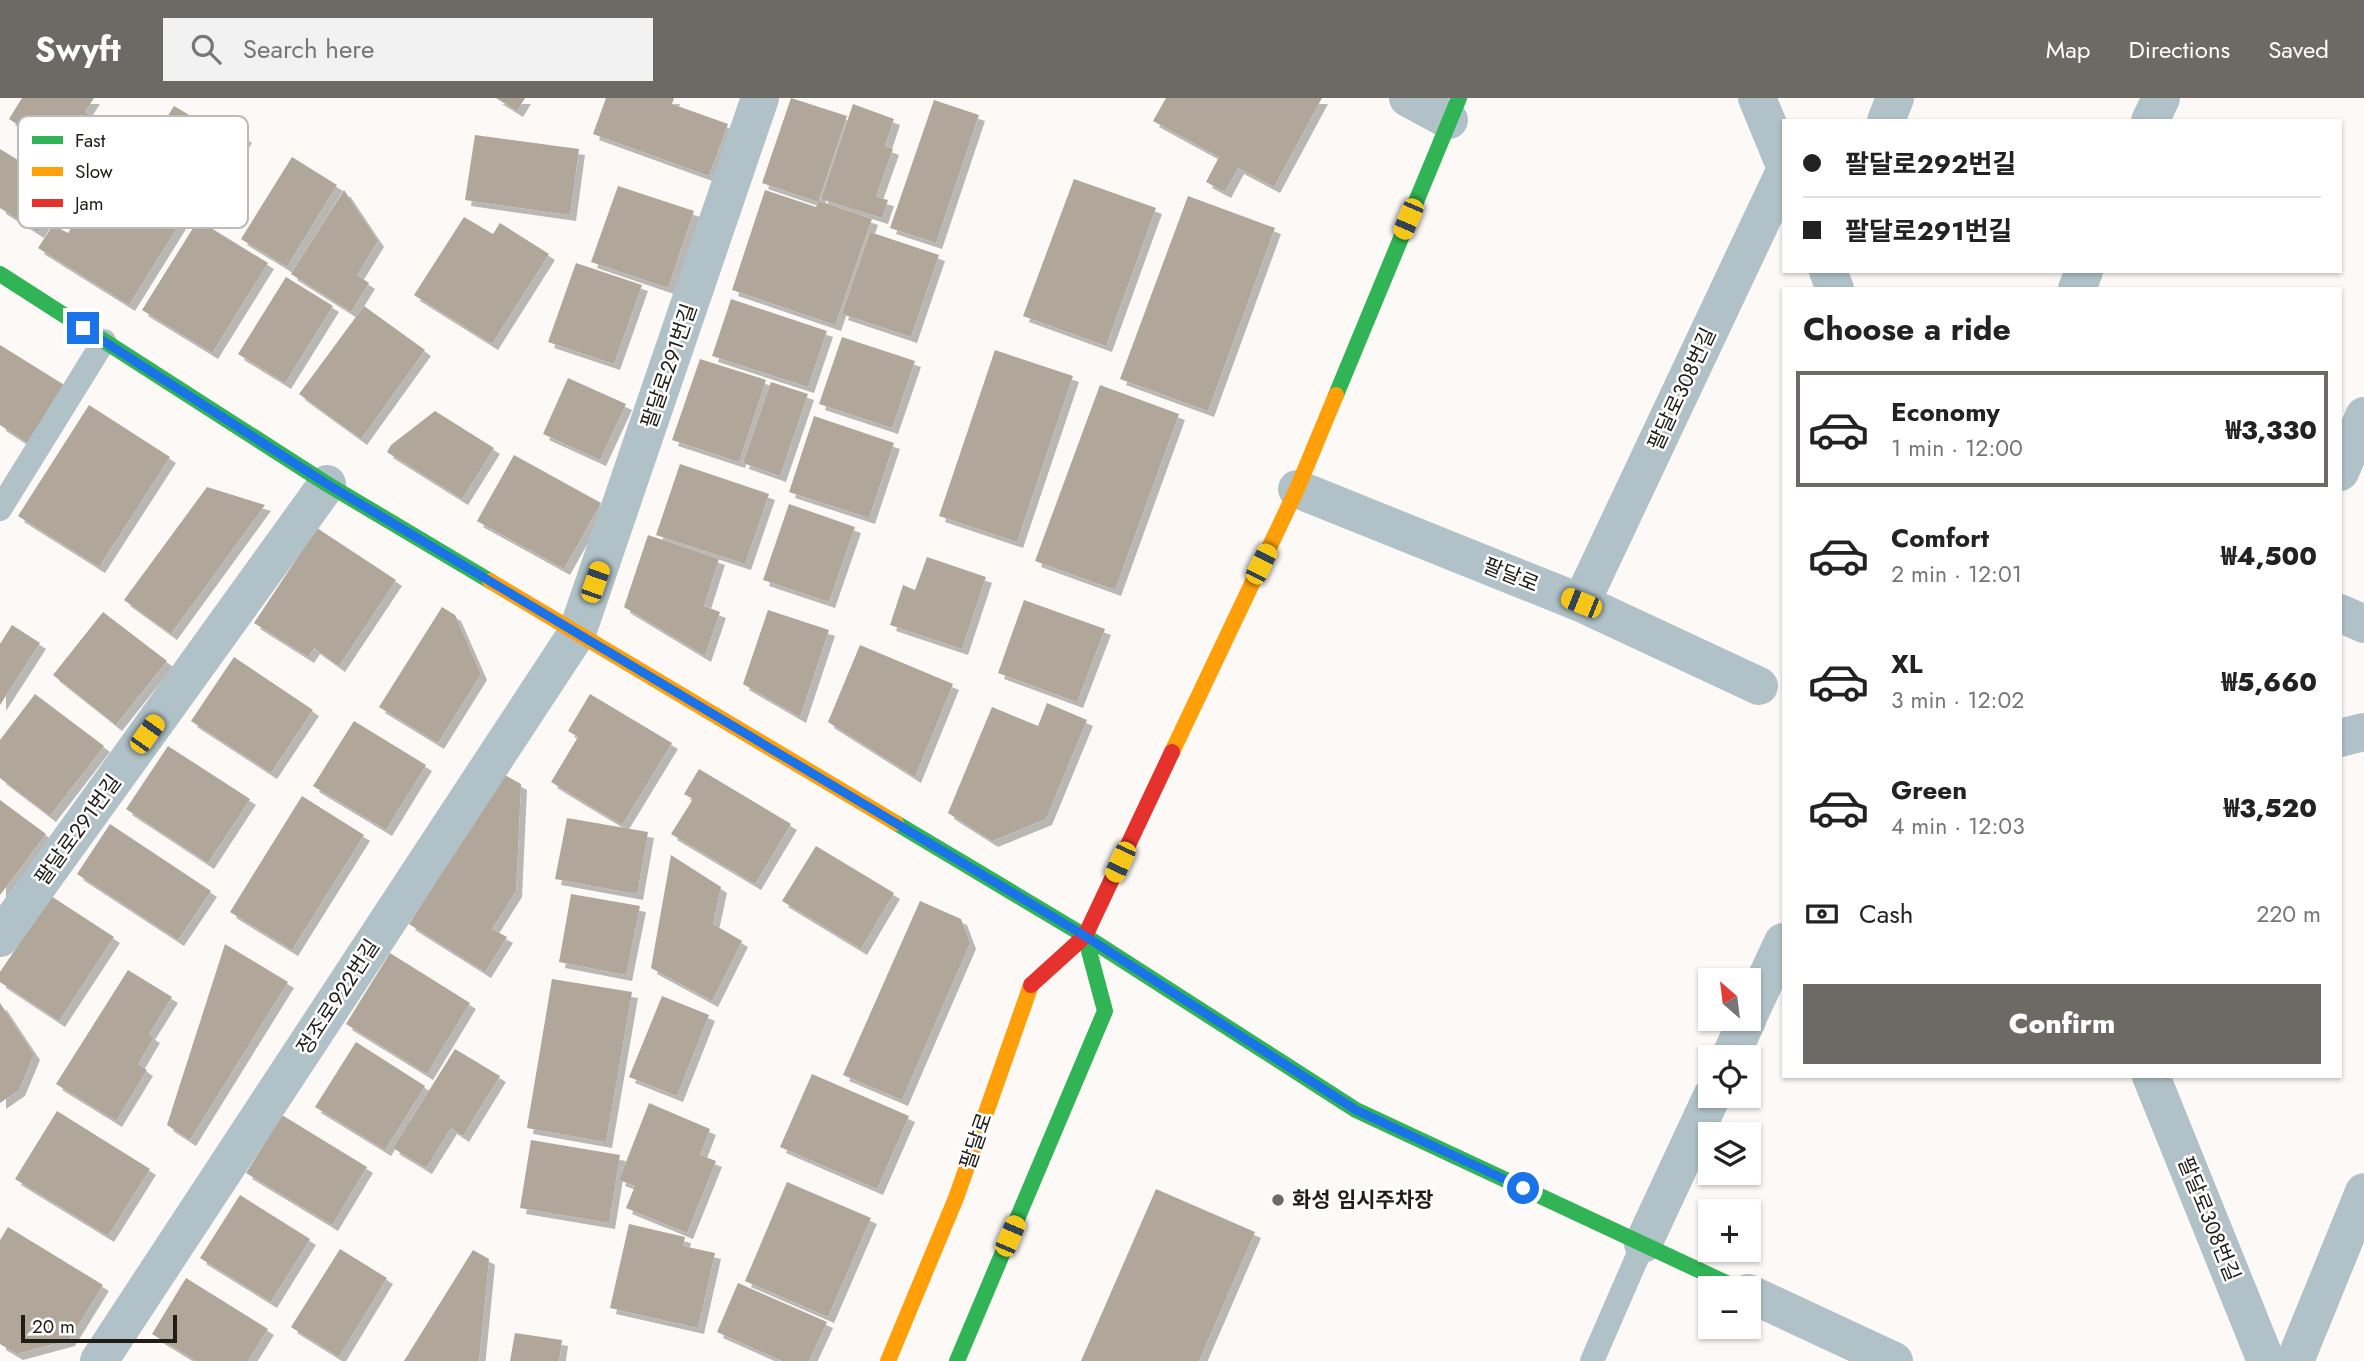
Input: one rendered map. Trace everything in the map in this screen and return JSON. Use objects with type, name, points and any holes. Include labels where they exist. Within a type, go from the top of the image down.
[{"type":"street","name":"팔달로291번길","points":[[578,633],[760,98]]},
{"type":"street","points":[[1408,98],[1454,109]]},
{"type":"street","points":[[1757,98],[1782,159]]},
{"type":"street","points":[[1887,119],[1895,98]]},
{"type":"street","points":[[2151,119],[2161,98]]},
{"type":"street","name":"팔달로","points":[[888,1361],[956,1198],[1031,985],[1085,936],[1297,489],[1454,109]]},
{"type":"street","name":"팔달로308번길","points":[[1581,603],[1782,177]]},
{"type":"street","points":[[0,274],[327,484],[1085,936],[1356,1110],[1711,1276]]},
{"type":"street","points":[[2342,467],[2364,416]]},
{"type":"street","name":"팔달로291번길","points":[[0,938],[327,484]]},
{"type":"street","name":"팔달로","points":[[1297,489],[1581,603],[1759,686]]},
{"type":"street","points":[[2342,614],[2364,624]]},
{"type":"street","name":"정조로922번길","points":[[99,1361],[578,633]]},
{"type":"street","points":[[2342,738],[2364,732]]},
{"type":"street","points":[[957,1361],[1105,1011],[1085,936]]},
{"type":"street","points":[[1761,990],[1782,944]]},
{"type":"street","name":"팔달로308번길","points":[[2152,1078],[2266,1361]]},
{"type":"street","points":[[1643,1244],[1706,1108]]},
{"type":"street","points":[[2295,1361],[2364,1192]]},
{"type":"street","points":[[1761,1299],[1894,1361]]},
{"type":"lane","points":[[0,509],[104,341]]},
{"type":"lane","points":[[1592,1361],[1643,1244]]},
{"type":"building","points":[[22,98],[94,98],[85,112],[91,116],[18,116],[18,125],[9,119]]},
{"type":"building","points":[[496,98],[525,98],[517,111]]},
{"type":"building","points":[[606,98],[674,98],[672,104],[728,124],[709,176],[593,134]]},
{"type":"building","points":[[791,98],[847,116],[818,202],[762,183]]},
{"type":"building","points":[[1166,98],[1322,98],[1274,187],[1238,168],[1225,192],[1206,182],[1219,157],[1153,121]]},
{"type":"building","points":[[934,100],[979,115],[936,243],[890,228]]},
{"type":"building","points":[[853,104],[894,119],[885,146],[893,149],[876,197],[888,200],[882,218],[821,199]]},
{"type":"building","points":[[174,106],[191,116],[168,116]]},
{"type":"building","points":[[475,135],[579,149],[570,215],[465,200]]},
{"type":"building","points":[[0,149],[18,160],[18,219],[0,208]]},
{"type":"building","points":[[292,157],[337,185],[287,267],[241,239]]},
{"type":"building","points":[[1074,179],[1156,208],[1106,346],[1023,316]]},
{"type":"building","points":[[618,186],[694,211],[668,288],[591,262]]},
{"type":"building","points":[[344,190],[378,241],[357,275],[369,283],[351,312],[291,274]]},
{"type":"building","points":[[765,190],[816,207],[819,201],[872,219],[835,325],[732,290]]},
{"type":"building","points":[[1188,196],[1275,228],[1208,411],[1120,379]]},
{"type":"building","points":[[464,217],[493,234],[500,223],[549,254],[492,344],[414,295]]},
{"type":"building","points":[[51,228],[59,228],[68,233],[71,228],[177,228],[129,305],[38,248]]},
{"type":"building","points":[[193,228],[211,228],[268,263],[212,353],[142,310]]},
{"type":"building","points":[[870,232],[939,255],[911,337],[842,314]]},
{"type":"building","points":[[576,263],[642,285],[614,364],[548,342]]},
{"type":"building","points":[[286,277],[333,306],[285,383],[238,354]]},
{"type":"building","points":[[731,299],[827,331],[808,387],[712,356]]},
{"type":"building","points":[[364,306],[425,350],[361,439],[299,394]]},
{"type":"building","points":[[842,337],[915,361],[892,428],[819,404]]},
{"type":"building","points":[[0,345],[66,386],[29,444],[0,425]]},
{"type":"building","points":[[995,350],[1073,376],[1017,542],[939,516]]},
{"type":"building","points":[[700,359],[766,380],[739,462],[672,440]]},
{"type":"building","points":[[568,378],[626,404],[600,460],[543,434]]},
{"type":"building","points":[[771,382],[808,394],[780,476],[743,463]]},
{"type":"building","points":[[1100,385],[1179,414],[1115,590],[1035,561]]},
{"type":"building","points":[[89,405],[170,457],[99,567],[18,516]]},
{"type":"building","points":[[435,411],[494,448],[462,499],[387,452],[391,445]]},
{"type":"building","points":[[814,416],[894,443],[869,518],[789,492]]},
{"type":"building","points":[[514,455],[601,503],[564,569],[477,521]]},
{"type":"building","points":[[680,464],[769,494],[745,564],[656,535]]},
{"type":"building","points":[[207,487],[265,505],[171,634],[124,600]]},
{"type":"building","points":[[789,504],[855,527],[829,602],[763,580]]},
{"type":"building","points":[[317,528],[396,580],[339,666],[314,648],[308,657],[254,623]]},
{"type":"building","points":[[648,535],[719,559],[704,606],[720,612],[705,656],[624,607]]},
{"type":"building","points":[[927,557],[986,577],[962,649],[890,625],[903,585],[915,590]]},
{"type":"building","points":[[1024,600],[1105,629],[1077,702],[998,673]]},
{"type":"building","points":[[442,607],[455,615],[481,674],[438,743],[379,707]]},
{"type":"building","points":[[768,610],[829,630],[800,717],[743,684]]},
{"type":"building","points":[[103,612],[167,661],[116,725],[53,675]]},
{"type":"building","points":[[12,625],[40,643],[0,705],[0,644]]},
{"type":"building","points":[[860,645],[953,684],[915,777],[828,722]]},
{"type":"building","points":[[234,657],[313,710],[271,773],[191,721]]},
{"type":"building","points":[[35,694],[104,746],[50,816],[0,778],[0,740]]},
{"type":"building","points":[[590,694],[672,743],[622,825],[551,782],[578,737],[568,731]]},
{"type":"building","points":[[1047,703],[1087,720],[1046,819],[992,841],[948,813],[992,707],[1038,726]]},
{"type":"building","points":[[354,721],[426,765],[386,830],[313,786]]},
{"type":"building","points":[[168,746],[250,799],[208,863],[126,809]]},
{"type":"building","points":[[699,769],[791,824],[755,884],[671,834],[693,799],[684,794]]},
{"type":"building","points":[[503,774],[521,784],[516,891],[492,929],[507,937],[485,972],[409,924]]},
{"type":"building","points":[[302,796],[364,835],[292,950],[230,912]]},
{"type":"building","points":[[0,800],[46,834],[0,895]]},
{"type":"building","points":[[567,818],[648,832],[637,894],[555,879]]},
{"type":"building","points":[[110,824],[211,891],[178,940],[77,874]]},
{"type":"building","points":[[816,846],[894,893],[861,949],[782,901]]},
{"type":"building","points":[[671,855],[721,887],[713,924],[742,941],[712,1001],[651,968]]},
{"type":"building","points":[[571,894],[640,906],[626,975],[559,962]]},
{"type":"building","points":[[51,896],[114,937],[59,1021],[0,982],[0,972]]},
{"type":"building","points":[[920,901],[961,919],[970,943],[902,1100],[843,1075]]},
{"type":"building","points":[[225,944],[288,982],[190,1140],[167,1125]]},
{"type":"building","points":[[390,953],[470,1003],[427,1074],[346,1024]]},
{"type":"building","points":[[128,970],[172,997],[149,1034],[154,1037],[138,1064],[147,1070],[116,1121],[56,1084]]},
{"type":"building","points":[[552,979],[632,992],[606,1142],[527,1128]]},
{"type":"building","points":[[662,996],[709,1015],[677,1096],[629,1077]]},
{"type":"building","points":[[0,1003],[34,1054],[19,1090],[0,1103]]},
{"type":"building","points":[[356,1042],[425,1086],[385,1150],[315,1107]]},
{"type":"building","points":[[455,1049],[500,1076],[463,1136],[451,1128],[426,1168],[393,1148]]},
{"type":"building","points":[[812,1074],[909,1116],[877,1189],[780,1147]]},
{"type":"building","points":[[649,1103],[710,1129],[700,1155],[716,1161],[687,1233],[626,1208],[635,1186],[619,1180]]},
{"type":"building","points":[[57,1111],[150,1169],[108,1236],[15,1179]]},
{"type":"building","points":[[282,1115],[367,1167],[332,1225],[246,1173]]},
{"type":"building","points":[[531,1140],[620,1155],[609,1223],[520,1208]]},
{"type":"building","points":[[787,1182],[871,1218],[828,1317],[745,1281]]},
{"type":"building","points":[[1156,1189],[1255,1232],[1199,1361],[1081,1361]]},
{"type":"building","points":[[240,1195],[310,1239],[271,1302],[200,1258]]},
{"type":"building","points":[[629,1224],[685,1237],[683,1246],[715,1253],[698,1328],[610,1308]]},
{"type":"building","points":[[8,1227],[103,1285],[69,1340],[17,1354],[0,1344],[0,1240]]},
{"type":"building","points":[[340,1249],[387,1278],[339,1357],[291,1327]]},
{"type":"building","points":[[473,1250],[489,1259],[479,1361],[404,1361]]},
{"type":"building","points":[[186,1278],[268,1329],[248,1361],[196,1361],[152,1334]]},
{"type":"building","points":[[738,1283],[827,1322],[809,1361],[782,1361],[717,1332]]},
{"type":"building","points":[[515,1333],[562,1340],[559,1361],[510,1361]]},
{"type":"traffic: fast","points":[[1336,395],[1459,98]]},
{"type":"traffic: fast","points":[[0,274],[327,484],[490,581]]},
{"type":"traffic: fast","points":[[896,823],[1085,936],[1356,1110],[1711,1276]]},
{"type":"traffic: fast","points":[[957,1361],[1105,1011],[1085,936]]},
{"type":"traffic: slow","points":[[1172,752],[1297,489],[1336,395]]},
{"type":"traffic: slow","points":[[490,581],[896,823]]},
{"type":"traffic: slow","points":[[888,1361],[956,1198],[1031,985]]},
{"type":"traffic: jam","points":[[1031,985],[1085,936],[1172,752]]},
{"type":"place","name":"화성 임시주차장","points":[[1278,1200]]},
{"type":"route","points":[[83,328],[327,484],[1085,936],[1356,1110],[1523,1188]]}]
